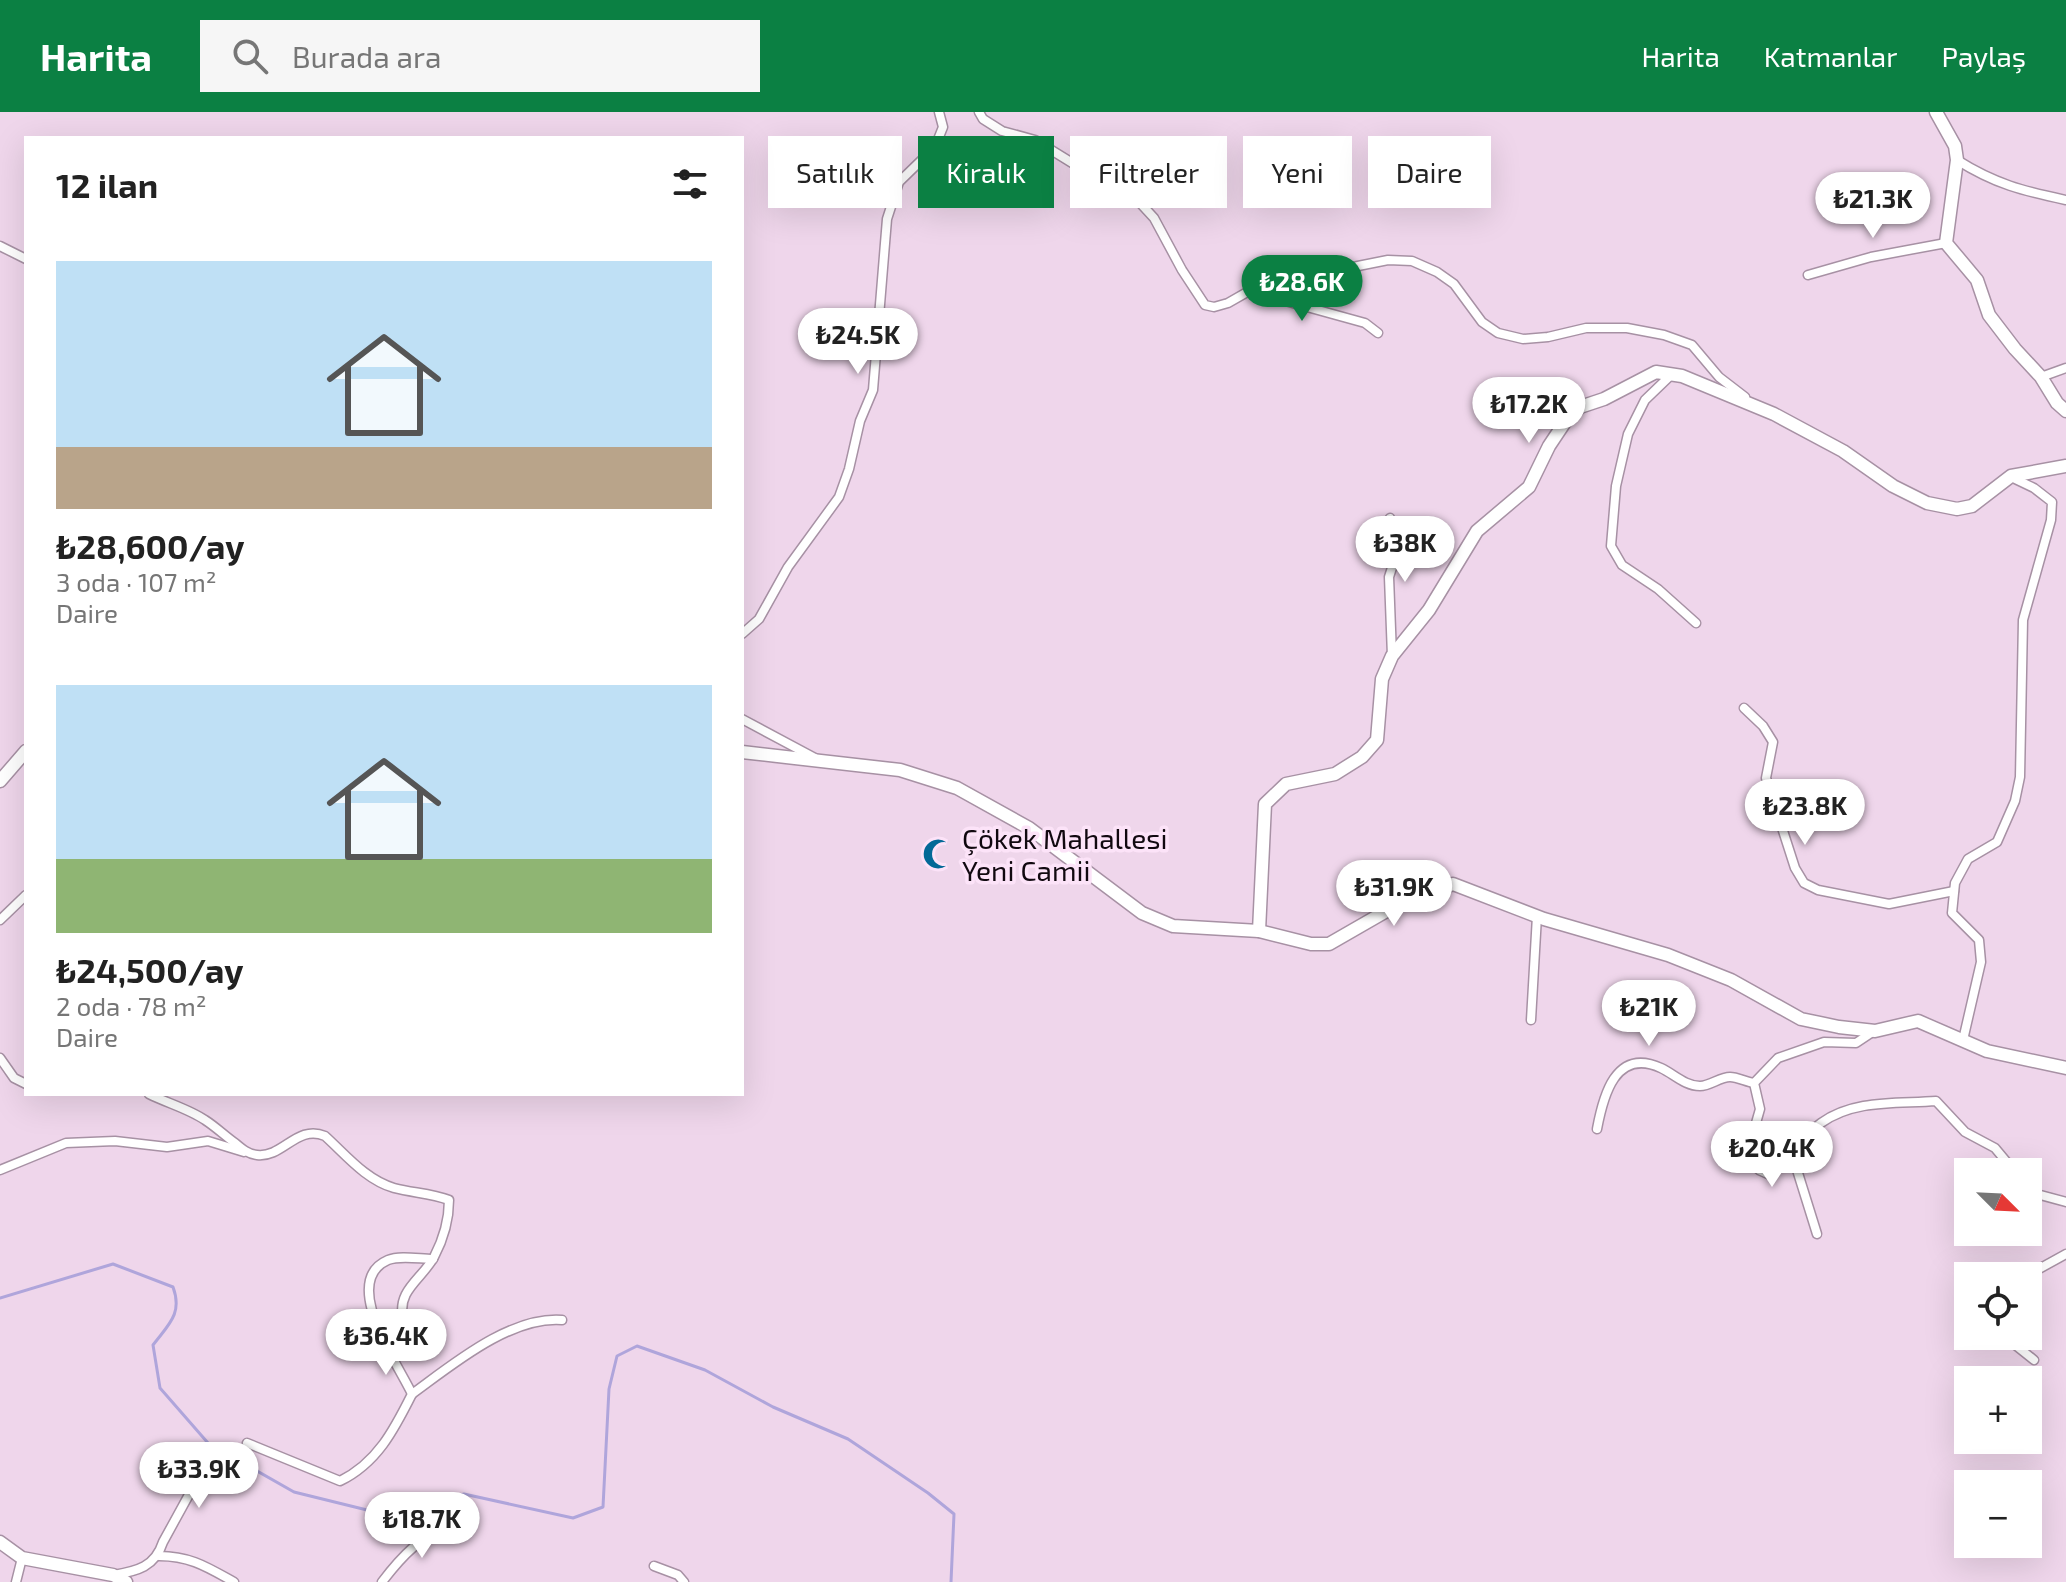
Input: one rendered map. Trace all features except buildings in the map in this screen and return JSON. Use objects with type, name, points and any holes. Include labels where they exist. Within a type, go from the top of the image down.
[{"type":"street","points":[[744,632],[759,619],[788,567],[839,497],[860,421],[873,390],[887,219],[899,182],[935,147],[943,127],[939,112]]},
{"type":"street","points":[[979,112],[983,119],[1002,131],[1035,140],[1082,169],[1118,179],[1154,218],[1205,305],[1214,307],[1228,303],[1256,285],[1277,278],[1318,274],[1388,260],[1412,261],[1454,284],[1482,322],[1498,333],[1523,339],[1586,328],[1627,328],[1664,335],[1692,345],[1719,377],[1737,392],[1843,451],[1893,486],[1927,503],[1957,509],[1972,506],[2011,476],[2066,466]]},
{"type":"street","points":[[1936,112],[1955,146],[1957,160],[1946,243],[1977,280],[1989,315],[2066,411]]},
{"type":"street","points":[[1957,160],[1988,179],[2066,200]]},
{"type":"street","points":[[1808,275],[1871,257],[1946,243]]},
{"type":"street","points":[[0,246],[24,258]]},
{"type":"street","points":[[1277,278],[1279,296],[1289,302],[1365,323],[1378,333]]},
{"type":"street","points":[[2041,377],[2066,368]]},
{"type":"street","points":[[1259,931],[1265,804],[1286,784],[1335,774],[1362,757],[1377,740],[1382,679],[1392,656],[1429,610],[1477,531],[1529,487],[1565,422],[1580,407],[1604,399],[1656,372],[1682,376],[1773,414]]},
{"type":"street","points":[[1671,375],[1645,400],[1628,434],[1616,486],[1611,546],[1622,565],[1658,589],[1696,623]]},
{"type":"street","points":[[1963,1040],[1981,962],[1979,940],[1952,913],[1955,883],[1968,859],[1997,842],[2015,801],[2020,777],[2023,620],[2051,520],[2052,502],[2011,476]]},
{"type":"street","points":[[1390,518],[1398,549],[1389,577],[1392,656]]},
{"type":"street","points":[[1744,708],[1763,726],[1773,742],[1766,778],[1795,868],[1804,883],[1818,890],[1889,904],[1954,891]]},
{"type":"street","points":[[744,720],[816,759]]},
{"type":"street","points":[[744,752],[900,770],[957,788],[1029,828],[1142,913],[1173,926],[1259,931],[1311,944],[1329,944],[1409,898],[1453,884],[1537,916],[1668,955],[1731,980],[1801,1019],[1875,1031]]},
{"type":"street","points":[[0,781],[24,753]]},
{"type":"street","points":[[0,920],[24,897]]},
{"type":"street","points":[[1531,1020],[1537,916]]},
{"type":"street","points":[[1754,1083],[1778,1058],[1824,1042],[1856,1043],[1875,1031],[1918,1021],[1987,1051],[2066,1068]]},
{"type":"street","points":[[0,1058],[14,1078],[24,1083]]},
{"type":"street","points":[[1597,1129],[1603,1095],[1610,1081],[1621,1071],[1635,1065],[1657,1066],[1677,1079],[1697,1086],[1729,1077],[1754,1083]]},
{"type":"street","points":[[1754,1083],[1760,1109],[1754,1130],[1759,1170],[1768,1174],[1793,1157],[1820,1123],[1854,1106],[1936,1101],[1965,1132],[1995,1148],[2003,1158]]},
{"type":"street","points":[[154,1096],[203,1118],[245,1152]]},
{"type":"street","points":[[0,1170],[66,1143],[115,1141],[167,1147],[208,1141],[258,1155],[269,1154],[293,1138],[317,1133],[325,1136],[373,1180],[449,1200],[449,1220],[433,1259],[408,1289],[401,1307],[403,1318]]},
{"type":"street","points":[[1793,1157],[1817,1234]]},
{"type":"street","points":[[2042,1195],[2066,1202]]},
{"type":"street","points":[[2042,1267],[2066,1254]]},
{"type":"street","points":[[412,1394],[372,1316],[367,1289],[374,1269],[390,1259],[433,1259]]},
{"type":"street","points":[[247,1443],[340,1481],[358,1472],[378,1453],[412,1394],[490,1340],[548,1319],[562,1320]]},
{"type":"street","points":[[2022,1350],[2034,1360]]},
{"type":"street","points":[[113,1575],[138,1571],[159,1556],[193,1487],[216,1451]]},
{"type":"street","points":[[382,1582],[414,1546],[437,1530],[453,1525]]},
{"type":"street","points":[[0,1542],[22,1558],[113,1575],[126,1582]]},
{"type":"street","points":[[159,1556],[193,1560],[234,1582]]},
{"type":"street","points":[[16,1582],[22,1558]]},
{"type":"street","points":[[654,1566],[678,1575],[684,1582]]},
{"type":"waterway","points":[[0,1298],[113,1264],[173,1287],[175,1312],[153,1345],[160,1388],[208,1443],[294,1492],[367,1510],[411,1511],[464,1494],[573,1518],[603,1507],[609,1389],[617,1356],[637,1346],[705,1370],[773,1407],[848,1439],[928,1493],[954,1514],[951,1582]]},
{"type":"place","name":"Çökek Mahallesi Yeni Camii","points":[[938,854]]}]
